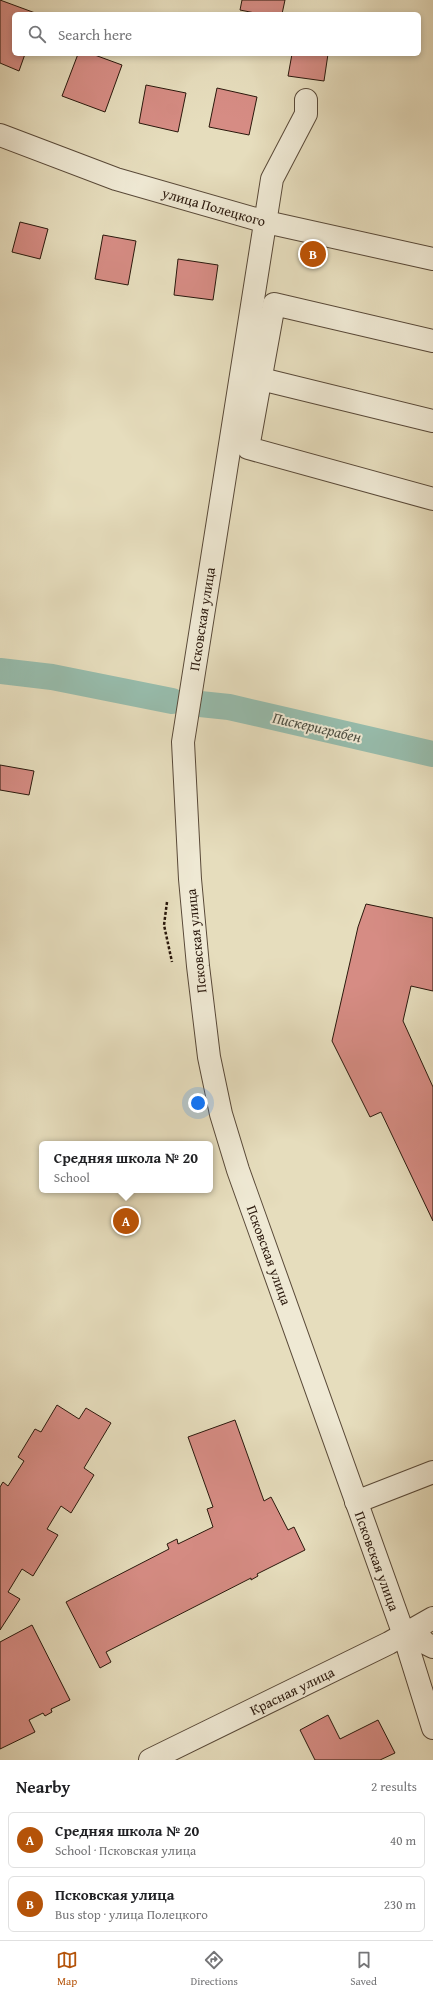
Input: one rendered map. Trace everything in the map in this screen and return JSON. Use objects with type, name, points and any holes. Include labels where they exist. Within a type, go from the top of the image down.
[{"type":"street","name":"Псковская улица","points":[[306,100],[306,114],[272,179],[183,742],[190,879],[198,966],[209,1057],[221,1114],[238,1170],[356,1502],[423,1621],[433,1728]]},
{"type":"street","name":"улица Полецкого","points":[[0,135],[116,179],[266,222],[433,259]]},
{"type":"street","points":[[433,341],[274,304],[248,448],[433,499]]},
{"type":"street","points":[[261,379],[433,421]]},
{"type":"street","points":[[356,1502],[433,1472]]},
{"type":"street","points":[[423,1621],[425,1643],[433,1647]]},
{"type":"street","name":"Красная улица","points":[[150,1760],[423,1621]]},
{"type":"building","points":[[0,0],[33,12],[12,12],[12,56],[24,56],[19,71],[0,63]]},
{"type":"building","points":[[242,0],[285,0],[282,12],[250,12],[240,10]]},
{"type":"building","points":[[77,56],[97,56],[122,65],[105,112],[62,96]]},
{"type":"building","points":[[292,56],[328,56],[324,81],[288,76]]},
{"type":"building","points":[[146,85],[186,93],[178,132],[139,123]]},
{"type":"building","points":[[217,88],[257,97],[249,135],[209,127]]},
{"type":"building","points":[[20,222],[48,229],[40,259],[12,252]]},
{"type":"building","points":[[103,235],[136,241],[128,285],[95,279]]},
{"type":"building","points":[[178,259],[218,265],[213,300],[174,295]]},
{"type":"building","points":[[0,765],[34,771],[29,795],[0,790]]},
{"type":"building","points":[[366,904],[433,918],[433,991],[411,986],[403,1021],[433,1087],[433,1221],[381,1112],[370,1117],[332,1041],[358,927]]},
{"type":"building","points":[[57,1405],[79,1419],[86,1408],[111,1423],[84,1468],[94,1475],[71,1513],[61,1506],[47,1529],[58,1535],[33,1576],[22,1569],[8,1592],[20,1599],[0,1630],[0,1487],[3,1482],[8,1486],[24,1461],[18,1457],[35,1429],[41,1432]]},
{"type":"building","points":[[235,1420],[264,1501],[271,1497],[288,1530],[294,1527],[305,1550],[257,1574],[258,1576],[251,1580],[251,1578],[106,1652],[111,1662],[100,1668],[66,1602],[169,1549],[167,1544],[177,1539],[178,1544],[213,1527],[207,1509],[213,1507],[188,1437]]},
{"type":"building","points":[[32,1625],[70,1700],[51,1709],[52,1712],[45,1716],[43,1713],[29,1720],[35,1732],[0,1749],[0,1642]]},
{"type":"building","points":[[328,1715],[340,1739],[378,1720],[395,1753],[380,1760],[315,1760],[300,1730]]},
{"type":"waterway","name":"Пискериграбен","points":[[0,671],[52,677],[172,701]]},
{"type":"waterway","name":"Пискериграбен","points":[[200,704],[229,707],[433,754]]},
{"type":"place","name":"Псковская улица","points":[[313,254]]},
{"type":"place","name":"Средняя школа № 20","points":[[126,1221]]}]
